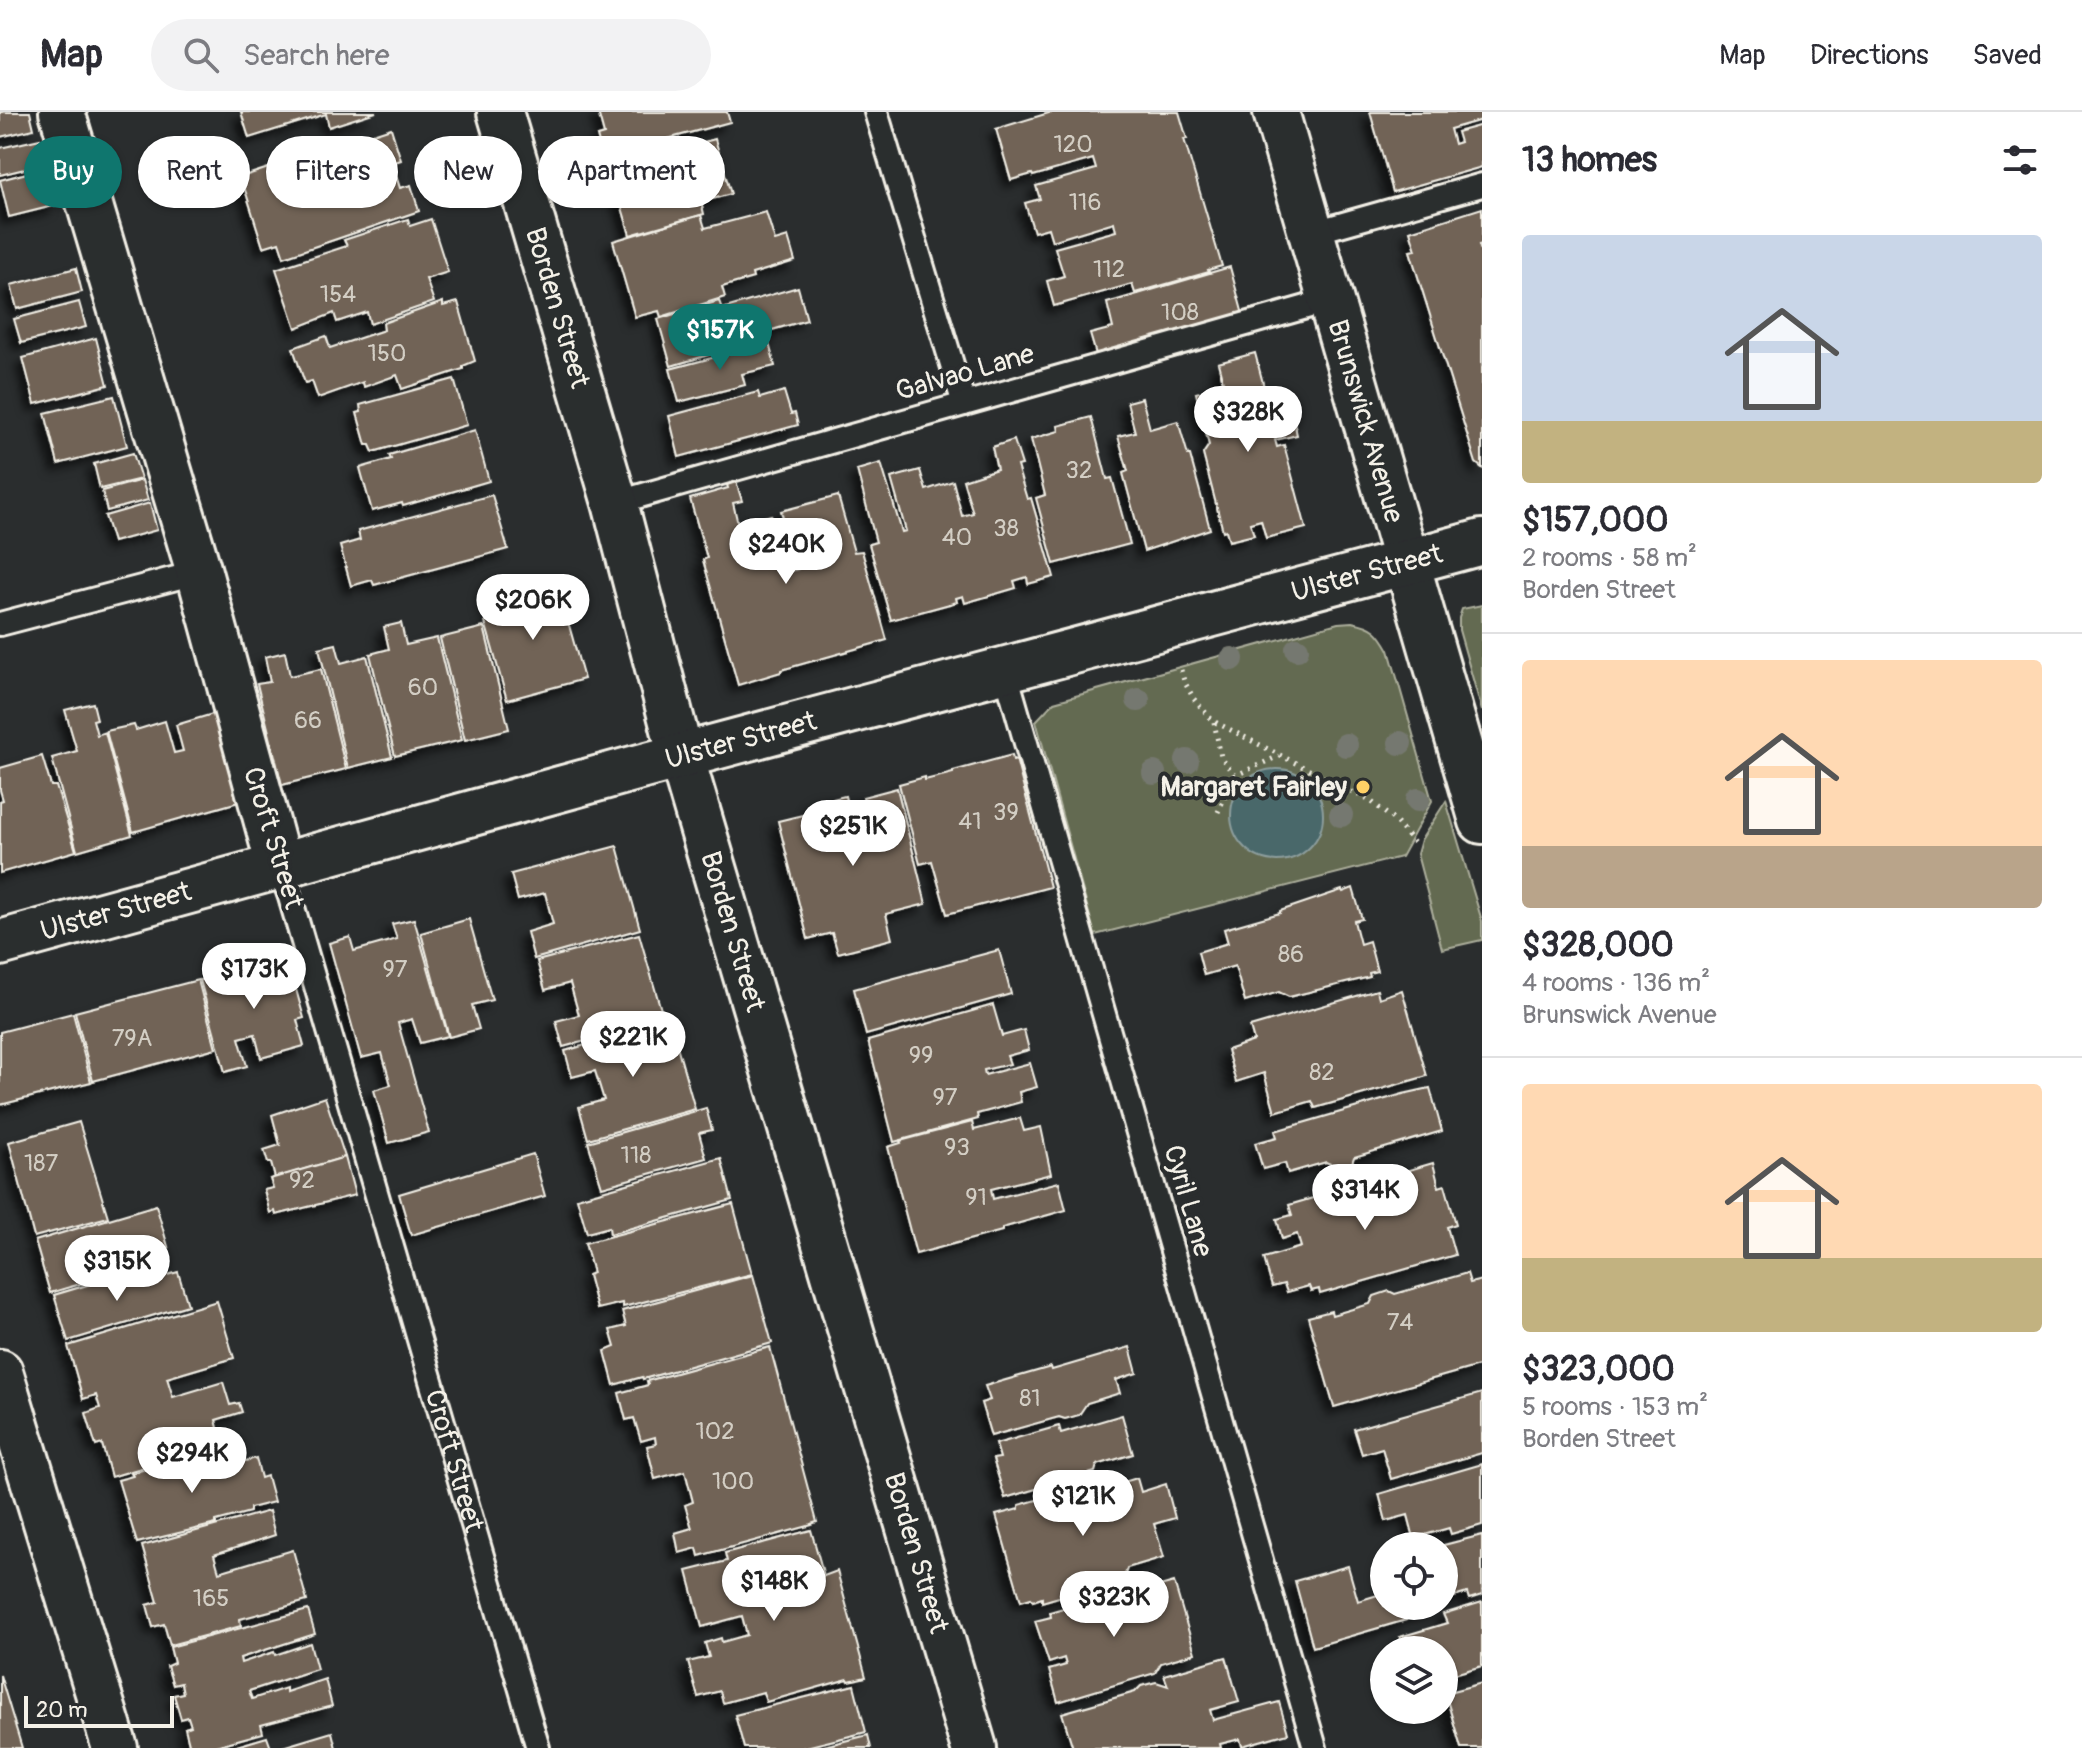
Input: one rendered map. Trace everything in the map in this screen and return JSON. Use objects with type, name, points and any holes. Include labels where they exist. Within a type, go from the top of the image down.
[{"type":"street","name":"Croft Street","points":[[62,112],[199,572],[279,866]]},
{"type":"street","name":"Borden Street","points":[[500,112],[615,503],[681,756],[974,1748]]},
{"type":"street","name":"Brunswick Avenue","points":[[1276,112],[1482,821]]},
{"type":"street","name":"Ulster Street","points":[[0,943],[681,756],[1482,542]]},
{"type":"street","points":[[0,1372],[115,1748]]},
{"type":"lane","points":[[876,112],[964,404]]},
{"type":"lane","points":[[1311,233],[1482,185]]},
{"type":"lane","name":"Galvao Lane","points":[[615,503],[1331,300]]},
{"type":"lane","points":[[0,624],[199,572]]},
{"type":"lane","name":"Cyril Lane","points":[[1005,670],[1315,1748]]},
{"type":"lane","name":"Croft Street","points":[[279,866],[538,1748]]},
{"type":"path","points":[[1180,667],[1194,699],[1213,721],[1372,802],[1395,821],[1414,843]]},
{"type":"path","points":[[1213,721],[1221,757],[1234,776]]},
{"type":"path","points":[[1218,812],[1234,776],[1280,756]]},
{"type":"green space","points":[[1482,605],[1482,711],[1459,630],[1459,618],[1462,609]]},
{"type":"green space","points":[[1352,622],[1375,631],[1389,650],[1432,801],[1401,857],[1095,935],[1036,721],[1054,702],[1338,623]]},
{"type":"green space","points":[[1446,801],[1482,921],[1482,940],[1442,949],[1417,854],[1421,840]]},
{"type":"water","points":[[1277,769],[1295,773],[1309,783],[1319,797],[1323,815],[1319,833],[1309,847],[1295,857],[1277,861],[1259,857],[1245,847],[1235,833],[1231,815],[1235,797],[1245,783],[1259,773]]},
{"type":"building","points":[[0,112],[30,112],[34,129],[0,137]]},
{"type":"building","points":[[241,112],[376,112],[329,127],[326,114],[248,136]]},
{"type":"building","points":[[598,112],[727,112],[730,122],[678,136],[597,136],[604,134]]},
{"type":"building","points":[[1052,112],[1179,112],[1187,139],[1184,139],[1222,266],[1135,293],[1132,284],[1054,306],[1047,281],[1064,276],[1055,248],[1116,231],[1114,222],[1052,241],[1048,228],[1034,232],[1025,203],[1040,199],[1036,186],[1096,169],[1093,159],[1011,180],[996,129]]},
{"type":"building","points":[[1370,112],[1482,112],[1482,120],[1450,129],[1454,144],[1460,142],[1457,132],[1482,125],[1482,167],[1393,192]]},
{"type":"building","points":[[391,128],[394,136],[367,136]]},
{"type":"building","points":[[24,143],[24,169],[0,175],[0,148]]},
{"type":"building","points":[[266,169],[266,208],[398,208],[398,182],[400,188],[411,185],[414,208],[419,211],[284,257],[279,242],[263,247],[250,206],[250,174]]},
{"type":"building","points":[[725,173],[731,194],[725,196]]},
{"type":"building","points":[[24,174],[24,208],[45,208],[9,217],[0,180]]},
{"type":"building","points":[[622,208],[702,208],[704,214],[630,235]]},
{"type":"building","points":[[1482,208],[1482,244],[1479,245],[1482,254],[1482,468],[1476,463],[1410,251],[1416,250],[1410,231]]},
{"type":"building","points":[[766,212],[775,241],[788,237],[795,261],[722,287],[725,297],[661,317],[659,311],[635,317],[613,241],[701,215],[705,228]]},
{"type":"building","points":[[408,219],[410,226],[431,219],[448,272],[426,279],[434,302],[370,324],[367,312],[337,322],[334,313],[296,328],[276,269],[347,246],[344,240]]},
{"type":"building","points":[[1230,267],[1245,322],[1098,361],[1090,334],[1113,328],[1107,303]]},
{"type":"building","points":[[76,268],[82,292],[17,309],[11,285]]},
{"type":"building","points":[[798,287],[807,320],[730,342],[732,348],[671,366],[658,319],[719,301],[722,309]]},
{"type":"building","points":[[79,302],[86,327],[21,343],[14,319]]},
{"type":"building","points":[[443,302],[443,306],[458,302],[475,361],[463,366],[463,369],[402,389],[397,375],[364,387],[363,382],[318,398],[312,381],[305,383],[293,348],[326,336],[330,348],[384,330],[383,323]]},
{"type":"building","points":[[96,338],[108,385],[35,404],[23,358]]},
{"type":"building","points":[[769,343],[775,366],[742,374],[745,385],[679,402],[670,369]]},
{"type":"building","points":[[1255,353],[1273,421],[1293,417],[1297,435],[1275,440],[1277,447],[1284,445],[1306,528],[1266,538],[1261,520],[1250,523],[1254,535],[1229,541],[1226,530],[1223,531],[1203,454],[1209,445],[1196,393],[1224,386],[1218,363]]},
{"type":"building","points":[[454,379],[467,425],[373,452],[370,445],[366,445],[357,413],[361,412],[360,405]]},
{"type":"building","points":[[784,391],[798,425],[679,457],[669,416],[758,392],[760,398]]},
{"type":"building","points":[[114,396],[127,446],[58,464],[45,413]]},
{"type":"building","points":[[1142,398],[1150,429],[1178,421],[1210,529],[1144,551],[1123,473],[1128,471],[1118,436],[1135,432],[1127,402]]},
{"type":"building","points":[[1091,417],[1107,479],[1112,478],[1130,544],[1054,564],[1036,498],[1045,495],[1031,439],[1059,431],[1058,426]]},
{"type":"building","points":[[475,430],[489,481],[403,506],[402,503],[372,511],[360,468],[391,459],[389,455]]},
{"type":"building","points":[[1014,440],[1022,465],[1017,466],[1027,499],[1031,498],[1054,577],[1028,584],[1027,577],[1014,581],[1016,588],[965,603],[963,596],[956,598],[957,602],[891,620],[869,544],[876,542],[857,470],[881,463],[902,532],[906,531],[891,478],[920,470],[926,490],[953,481],[962,516],[973,513],[963,480],[997,469],[992,447]]},
{"type":"building","points":[[133,453],[141,479],[100,489],[94,464]]},
{"type":"building","points":[[142,480],[148,500],[107,511],[102,491]]},
{"type":"building","points":[[736,481],[742,501],[733,503],[738,524],[771,515],[778,539],[773,540],[783,573],[798,569],[781,511],[838,496],[854,552],[862,551],[887,640],[738,685],[703,560],[707,558],[690,499],[728,488],[727,485]]},
{"type":"building","points":[[492,495],[508,549],[374,585],[372,580],[351,586],[340,546],[360,540],[358,531]]},
{"type":"building","points":[[150,503],[157,530],[113,542],[105,516]]},
{"type":"building","points":[[516,584],[519,596],[560,587],[584,679],[507,700],[485,622],[500,617],[492,591]]},
{"type":"building","points":[[401,623],[406,645],[437,638],[462,740],[395,756],[370,654],[389,649],[384,627]]},
{"type":"building","points":[[484,627],[509,729],[465,740],[440,638]]},
{"type":"building","points":[[336,644],[341,663],[367,656],[392,757],[348,768],[319,648]]},
{"type":"building","points":[[285,652],[290,676],[321,669],[346,769],[282,785],[257,684],[270,682],[265,657]]},
{"type":"building","points":[[93,703],[97,735],[105,732],[132,835],[77,851],[52,758],[77,751],[65,710]]},
{"type":"building","points":[[216,713],[242,801],[133,832],[106,731],[134,725],[136,730],[165,721],[174,753],[183,751],[176,725]]},
{"type":"building","points":[[1012,755],[1013,760],[1016,759],[1050,887],[947,914],[932,861],[920,864],[899,784],[953,773]]},
{"type":"building","points":[[42,756],[51,786],[56,786],[76,851],[0,873],[0,801],[3,800],[0,768]]},
{"type":"building","points":[[897,788],[926,904],[886,914],[892,939],[838,953],[832,933],[808,939],[778,821],[815,812],[813,804],[845,796],[848,807],[864,802],[863,797]]},
{"type":"building","points":[[617,846],[640,929],[534,959],[527,932],[553,924],[545,893],[518,900],[511,874]]},
{"type":"building","points":[[1353,888],[1362,919],[1354,921],[1360,944],[1369,941],[1377,971],[1369,973],[1370,977],[1289,997],[1279,992],[1245,1002],[1235,966],[1204,975],[1198,952],[1228,943],[1224,929]]},
{"type":"building","points":[[414,919],[448,1036],[420,1043],[412,1019],[398,1023],[429,1132],[389,1143],[374,1090],[391,1085],[382,1053],[361,1058],[329,943],[350,937],[354,951],[397,939],[392,924]]},
{"type":"building","points":[[469,919],[492,1000],[472,1005],[479,1029],[449,1037],[421,933]]},
{"type":"building","points":[[639,934],[664,1020],[563,1047],[556,1021],[579,1015],[570,983],[545,990],[537,961]]},
{"type":"building","points":[[999,950],[1011,994],[866,1035],[854,989]]},
{"type":"building","points":[[287,957],[304,1018],[297,1020],[304,1046],[261,1058],[255,1034],[239,1038],[247,1066],[225,1072],[200,980]]},
{"type":"building","points":[[198,980],[216,1048],[93,1081],[75,1012]]},
{"type":"building","points":[[1377,990],[1379,998],[1402,990],[1427,1076],[1315,1108],[1312,1101],[1275,1112],[1264,1073],[1236,1082],[1227,1050],[1254,1041],[1250,1027]]},
{"type":"building","points":[[993,1005],[1002,1036],[1024,1030],[1029,1050],[1007,1056],[1010,1064],[984,1070],[985,1075],[1030,1063],[1037,1087],[1019,1092],[1021,1102],[977,1114],[978,1119],[894,1142],[868,1041]]},
{"type":"building","points":[[73,1013],[91,1082],[0,1105],[0,1032]]},
{"type":"building","points":[[670,1021],[695,1109],[588,1139],[579,1107],[604,1100],[595,1071],[572,1077],[565,1051]]},
{"type":"building","points":[[1430,1088],[1442,1131],[1354,1157],[1352,1163],[1337,1167],[1326,1162],[1288,1173],[1285,1163],[1263,1169],[1255,1143],[1277,1137],[1275,1131]]},
{"type":"building","points":[[325,1097],[345,1157],[275,1178],[264,1150],[280,1145],[272,1115]]},
{"type":"building","points":[[706,1108],[712,1130],[699,1133],[706,1158],[602,1187],[588,1142]]},
{"type":"building","points":[[1020,1118],[1024,1131],[1041,1127],[1051,1174],[991,1189],[993,1199],[1059,1182],[1066,1210],[916,1254],[888,1147],[972,1122],[974,1130]]},
{"type":"building","points":[[79,1122],[108,1217],[34,1237],[9,1142]]},
{"type":"building","points":[[533,1154],[545,1196],[411,1235],[399,1194]]},
{"type":"building","points":[[345,1157],[355,1195],[276,1215],[275,1211],[270,1213],[264,1190],[273,1188],[270,1179]]},
{"type":"building","points":[[721,1158],[732,1200],[610,1234],[609,1227],[587,1233],[577,1198]]},
{"type":"building","points":[[1433,1163],[1439,1187],[1445,1185],[1456,1224],[1447,1227],[1455,1255],[1320,1294],[1319,1289],[1311,1291],[1309,1286],[1287,1292],[1284,1284],[1272,1287],[1264,1258],[1301,1247],[1297,1234],[1282,1239],[1277,1219],[1292,1215],[1289,1205]]},
{"type":"building","points":[[733,1204],[752,1274],[623,1307],[622,1303],[597,1309],[588,1275],[593,1273],[585,1243]]},
{"type":"building","points":[[156,1205],[171,1257],[50,1293],[35,1241]]},
{"type":"building","points":[[131,1272],[135,1284],[178,1272],[188,1305],[68,1341],[54,1295]]},
{"type":"building","points":[[1467,1273],[1470,1283],[1482,1280],[1482,1365],[1334,1407],[1308,1317],[1331,1311],[1332,1315],[1370,1304],[1374,1296],[1389,1291],[1395,1294]]},
{"type":"building","points":[[753,1275],[772,1343],[614,1385],[605,1351],[615,1347],[610,1330],[626,1326],[622,1311]]},
{"type":"building","points":[[217,1301],[234,1358],[167,1378],[173,1397],[223,1382],[230,1405],[239,1403],[242,1412],[216,1420],[222,1444],[111,1477],[102,1444],[96,1446],[86,1413],[100,1408],[96,1395],[83,1399],[68,1346]]},
{"type":"building","points":[[770,1347],[817,1522],[699,1556],[697,1548],[679,1553],[675,1533],[692,1528],[685,1505],[693,1502],[685,1471],[655,1479],[647,1446],[656,1444],[655,1437],[641,1441],[634,1418],[626,1420],[619,1393],[648,1385],[647,1381]]},
{"type":"building","points":[[1130,1347],[1137,1373],[1116,1380],[1120,1393],[1087,1403],[1079,1415],[1065,1419],[1059,1417],[991,1436],[981,1403],[990,1400],[985,1386]]},
{"type":"building","points":[[1482,1393],[1482,1453],[1391,1479],[1382,1448],[1362,1454],[1354,1429]]},
{"type":"building","points":[[1122,1415],[1133,1454],[1097,1465],[1095,1472],[1005,1498],[993,1459],[1000,1458],[996,1444],[1059,1426],[1061,1433]]},
{"type":"building","points":[[236,1454],[238,1463],[256,1458],[261,1478],[267,1476],[274,1502],[250,1508],[250,1512],[216,1521],[216,1524],[137,1543],[118,1480],[133,1476],[131,1473],[200,1455],[202,1463]]},
{"type":"building","points":[[1482,1464],[1482,1525],[1458,1532],[1450,1532],[1449,1528],[1435,1532],[1412,1532],[1408,1515],[1386,1521],[1379,1494]]},
{"type":"building","points":[[1137,1478],[1141,1492],[1166,1484],[1175,1518],[1154,1524],[1164,1557],[1127,1568],[1124,1578],[1042,1602],[1042,1598],[1021,1601],[996,1515],[1019,1509],[1019,1505],[1093,1484],[1104,1488]]},
{"type":"building","points":[[269,1511],[275,1535],[214,1555],[219,1572],[293,1550],[307,1601],[240,1619],[241,1626],[170,1645],[164,1624],[153,1627],[147,1605],[158,1602],[142,1546]]},
{"type":"building","points":[[811,1530],[824,1576],[837,1571],[866,1677],[848,1679],[766,1702],[763,1692],[723,1703],[720,1691],[698,1697],[688,1662],[709,1657],[705,1643],[747,1635],[742,1616],[702,1627],[687,1571],[727,1561],[725,1553]]},
{"type":"building","points":[[1482,1535],[1482,1595],[1469,1599],[1467,1593],[1458,1596],[1458,1541]]},
{"type":"building","points":[[1348,1566],[1358,1601],[1370,1597],[1370,1620],[1406,1620],[1313,1647],[1295,1581]]},
{"type":"building","points":[[1174,1582],[1195,1653],[1161,1663],[1155,1673],[1058,1702],[1049,1670],[1066,1665],[1064,1658],[1049,1663],[1035,1621],[1051,1617],[1050,1612],[1130,1588],[1139,1592]]},
{"type":"building","points":[[1482,1602],[1482,1666],[1458,1673],[1458,1636],[1403,1636],[1447,1623],[1446,1620],[1458,1620],[1458,1609]]},
{"type":"building","points":[[308,1610],[315,1634],[240,1658],[241,1663],[310,1643],[317,1669],[249,1691],[252,1699],[325,1679],[332,1706],[261,1725],[263,1733],[208,1748],[199,1748],[198,1745],[190,1748],[185,1728],[191,1726],[188,1717],[181,1719],[174,1695],[183,1693],[181,1683],[173,1685],[167,1666],[174,1663],[170,1647]]},
{"type":"building","points":[[1226,1657],[1239,1702],[1210,1710],[1213,1720],[1279,1702],[1288,1733],[1242,1746],[1240,1739],[1220,1744],[1221,1748],[1073,1748],[1062,1713],[1135,1692],[1141,1686],[1156,1682],[1168,1686],[1164,1675]]},
{"type":"building","points":[[0,1675],[22,1748],[0,1748]]},
{"type":"building","points":[[1482,1683],[1482,1748],[1461,1748],[1454,1724],[1458,1724],[1458,1689]]},
{"type":"building","points":[[854,1685],[866,1732],[802,1748],[744,1748],[735,1715]]},
{"type":"building","points":[[332,1732],[336,1748],[279,1748]]},
{"type":"building","points":[[868,1735],[871,1748],[817,1748]]},
{"type":"building","points":[[267,1737],[271,1748],[230,1748]]},
{"type":"place","name":"Margaret Fairley","points":[[1363,787]]}]
